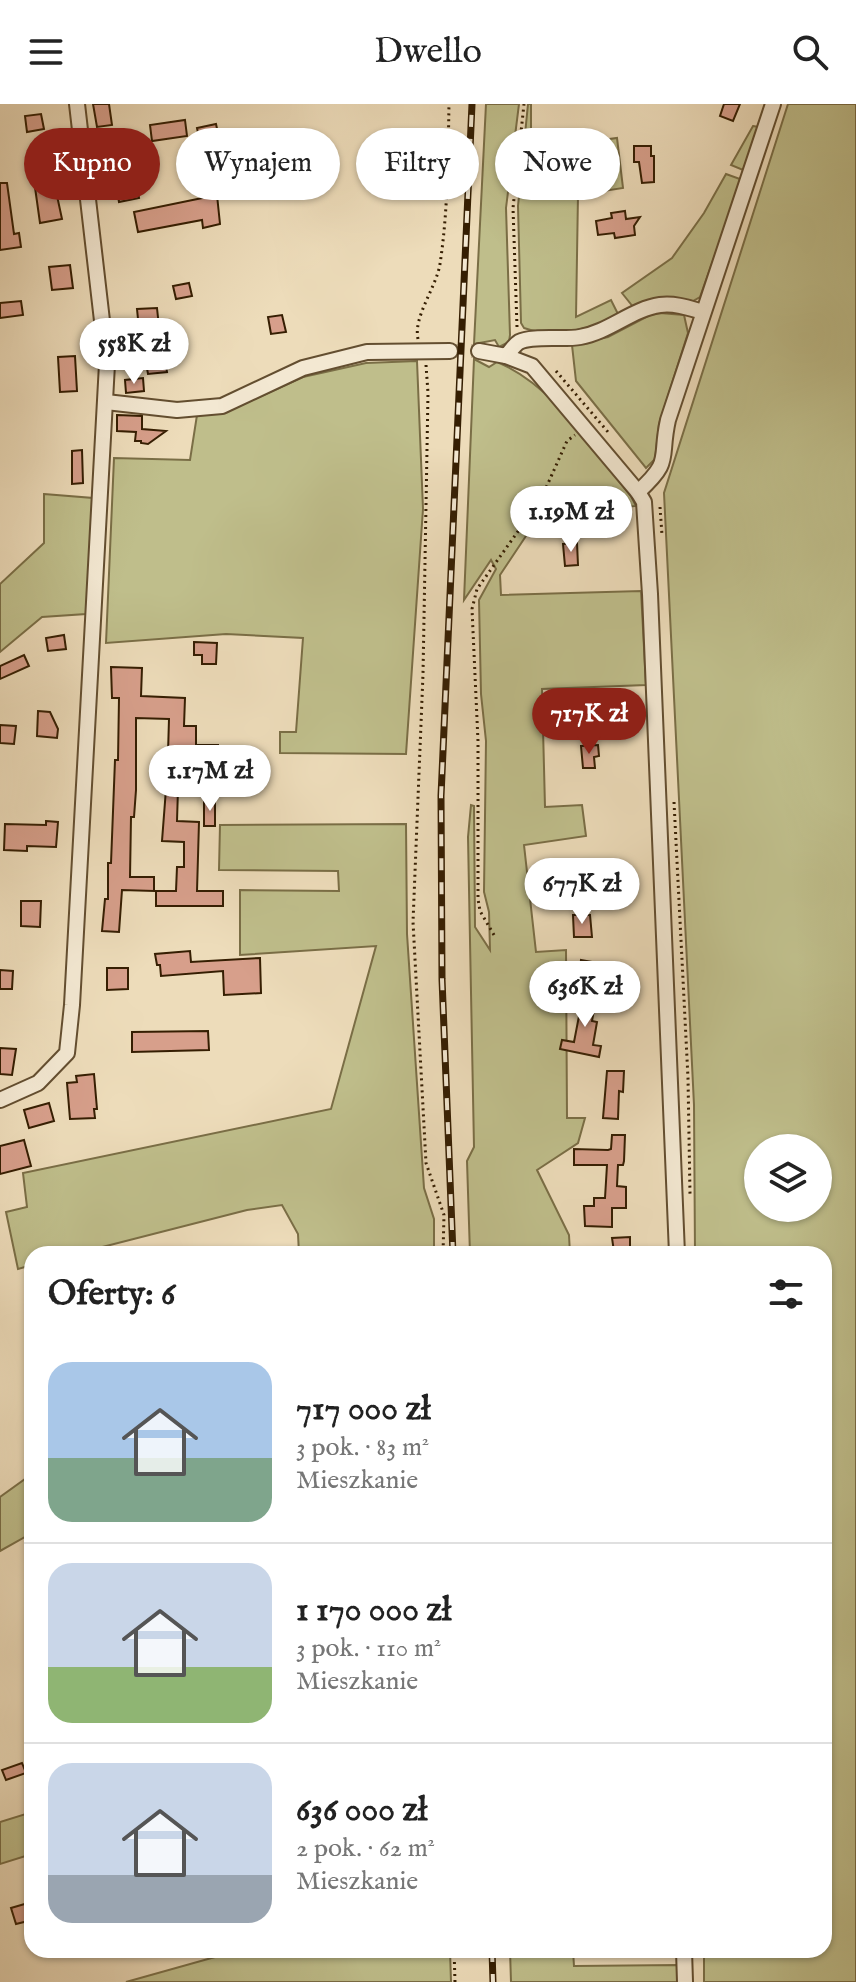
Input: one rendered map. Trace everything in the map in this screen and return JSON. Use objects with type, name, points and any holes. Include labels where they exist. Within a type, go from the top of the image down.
[{"type":"street","points":[[0,1100],[38,1083],[67,1053],[107,364],[77,104]]},
{"type":"street","points":[[638,492],[662,467],[668,420],[773,104]]},
{"type":"street","points":[[506,356],[518,342],[602,332],[648,308],[661,305],[677,305],[703,312]]},
{"type":"street","points":[[106,402],[177,410],[222,406],[303,368],[367,352],[450,351]]},
{"type":"street","points":[[479,351],[506,356],[532,366],[644,502],[677,1246]]},
{"type":"street","points":[[684,1958],[685,1982]]},
{"type":"path","points":[[443,1246],[444,1215],[426,1163],[413,922],[423,674],[428,408],[426,365],[415,329],[435,284],[440,264],[447,201],[449,104]]},
{"type":"path","points":[[518,342],[513,208],[524,104]]},
{"type":"path","points":[[494,935],[480,911],[478,899],[478,741],[472,609],[477,589],[541,499],[567,441],[584,428]]},
{"type":"path","points":[[454,1958],[455,1982]]},
{"type":"shaded area","points":[[486,104],[519,104],[516,128],[495,128],[495,200],[507,200],[509,342],[499,347],[495,340],[474,344]]},
{"type":"shaded area","points":[[528,104],[531,104],[531,128],[526,128]]},
{"type":"shaded area","points":[[788,104],[856,104],[856,1982],[704,1982],[704,1958],[832,1958],[832,1246],[695,1246],[694,1105],[664,493]]},
{"type":"shaded area","points":[[753,126],[759,127],[743,170],[731,165]]},
{"type":"shaded area","points":[[726,174],[741,182],[700,297],[693,301],[678,299],[634,308],[622,293],[672,258],[704,213]]},
{"type":"shaded area","points":[[519,200],[578,200],[576,317],[611,300],[619,316],[596,325],[560,332],[524,328],[521,323]]},
{"type":"shaded area","points":[[660,313],[684,315],[688,333],[659,424],[655,459],[646,468],[576,381],[572,345],[608,337]]},
{"type":"shaded area","points":[[474,359],[489,367],[497,362],[537,386],[571,420],[636,506],[540,515],[500,575],[501,595],[641,591],[646,685],[542,689],[545,807],[582,805],[586,836],[524,845],[536,952],[566,950],[567,1118],[585,1118],[578,1143],[537,1170],[569,1235],[570,1246],[470,1246],[467,1161],[474,1147],[468,837],[471,805],[474,806],[475,927],[490,950],[489,912],[484,892],[486,741],[481,694],[479,600],[496,569],[491,560],[464,600]]},
{"type":"shaded area","points":[[417,361],[423,509],[406,754],[280,753],[280,732],[296,732],[303,638],[226,634],[106,643],[114,458],[190,460],[197,415],[224,413],[303,377],[366,363]]},
{"type":"shaded area","points":[[44,494],[93,498],[86,614],[42,617],[0,652],[0,584],[44,543]]},
{"type":"shaded area","points":[[406,824],[407,934],[424,1188],[434,1219],[434,1246],[299,1246],[298,1234],[282,1205],[247,1210],[106,1246],[24,1246],[24,1267],[18,1269],[6,1212],[27,1207],[23,1173],[331,1109],[376,946],[240,955],[240,890],[339,891],[338,871],[219,870],[220,825]]},
{"type":"shaded area","points":[[24,1480],[24,1538],[0,1551],[0,1497]]},
{"type":"shaded area","points":[[24,1814],[24,1856],[0,1864],[0,1822]]},
{"type":"shaded area","points":[[212,1958],[450,1958],[451,1982],[126,1982]]},
{"type":"shaded area","points":[[510,1958],[574,1958],[574,1966],[678,1965],[678,1982],[511,1982]]},
{"type":"building","points":[[93,104],[109,104],[112,125],[97,127]]},
{"type":"building","points":[[724,104],[740,104],[733,121],[720,116]]},
{"type":"building","points":[[41,114],[44,128],[26,128],[25,116]]},
{"type":"building","points":[[185,120],[186,128],[176,128],[176,138],[160,140],[160,128],[150,128],[150,125]]},
{"type":"building","points":[[634,146],[651,146],[654,182],[642,183],[639,162],[634,162]]},
{"type":"building","points":[[0,183],[7,183],[14,234],[19,233],[21,247],[0,250]]},
{"type":"building","points":[[37,200],[58,200],[62,219],[40,223]]},
{"type":"building","points":[[193,200],[218,200],[220,224],[203,228],[202,220],[138,232],[134,212]]},
{"type":"building","points":[[625,211],[626,219],[640,217],[634,226],[635,235],[615,238],[614,233],[598,235],[596,221],[612,218],[611,213]]},
{"type":"building","points":[[70,265],[73,288],[52,290],[49,267]]},
{"type":"building","points":[[189,283],[192,296],[176,299],[173,286]]},
{"type":"building","points":[[21,301],[23,315],[0,318],[0,303]]},
{"type":"building","points":[[157,308],[159,327],[139,329],[137,309]]},
{"type":"building","points":[[282,315],[286,332],[271,334],[268,317]]},
{"type":"building","points":[[173,331],[176,346],[155,349],[153,334]]},
{"type":"building","points":[[75,356],[77,391],[60,392],[58,357]]},
{"type":"building","points":[[165,360],[167,372],[148,374],[146,363]]},
{"type":"building","points":[[143,378],[144,391],[126,393],[125,380]]},
{"type":"building","points":[[117,415],[142,416],[142,429],[166,431],[148,444],[141,443],[135,441],[136,432],[117,431]]},
{"type":"building","points":[[82,450],[83,483],[72,484],[72,451]]},
{"type":"building","points":[[577,543],[578,565],[565,566],[563,544]]},
{"type":"building","points":[[64,635],[66,649],[48,651],[46,638]]},
{"type":"building","points":[[194,642],[217,643],[216,664],[202,664],[202,655],[194,655]]},
{"type":"building","points":[[24,655],[29,666],[0,679],[0,666]]},
{"type":"building","points":[[111,667],[142,668],[141,696],[185,698],[184,726],[196,726],[196,745],[218,745],[218,755],[237,755],[237,789],[207,789],[207,766],[174,766],[173,753],[168,753],[169,719],[136,718],[136,790],[134,817],[131,817],[130,877],[154,877],[154,891],[122,890],[119,932],[102,931],[105,899],[108,899],[115,760],[118,760],[119,698],[112,698]]},
{"type":"building","points":[[38,711],[50,712],[58,729],[57,738],[37,736]]},
{"type":"building","points":[[0,725],[16,726],[14,744],[0,743]]},
{"type":"building","points":[[598,745],[599,756],[594,757],[595,768],[583,768],[581,746]]},
{"type":"building","points":[[166,789],[178,789],[177,821],[199,822],[197,891],[223,891],[223,906],[156,906],[156,891],[176,891],[177,867],[184,867],[184,842],[162,841]]},
{"type":"building","points":[[204,800],[215,800],[215,826],[204,826]]},
{"type":"building","points":[[46,821],[58,822],[56,847],[27,846],[27,851],[4,850],[5,824],[46,825]]},
{"type":"building","points":[[21,901],[41,901],[40,927],[21,926]]},
{"type":"building","points":[[573,915],[590,915],[592,937],[574,937]]},
{"type":"building","points":[[190,951],[191,962],[260,958],[261,993],[224,995],[223,971],[161,976],[155,954]]},
{"type":"building","points":[[581,960],[598,963],[595,979],[579,976]]},
{"type":"building","points":[[107,968],[128,968],[128,989],[107,990]]},
{"type":"building","points":[[0,970],[13,971],[12,989],[0,989]]},
{"type":"building","points":[[584,990],[597,993],[592,1021],[597,1022],[593,1045],[601,1046],[599,1057],[560,1049],[562,1040],[574,1042]]},
{"type":"building","points":[[208,1031],[209,1050],[132,1052],[132,1032]]},
{"type":"building","points":[[0,1048],[16,1049],[12,1075],[0,1074]]},
{"type":"building","points":[[607,1071],[624,1071],[623,1092],[619,1091],[618,1119],[603,1118]]},
{"type":"building","points":[[94,1074],[95,1118],[70,1119],[67,1083],[77,1082],[76,1076]]},
{"type":"building","points":[[49,1103],[54,1121],[29,1128],[24,1110]]},
{"type":"building","points":[[612,1135],[625,1135],[624,1161],[623,1165],[618,1165],[617,1186],[626,1187],[626,1208],[612,1208],[612,1227],[585,1226],[584,1206],[594,1206],[594,1198],[605,1198],[607,1165],[574,1165],[574,1149],[611,1149]]},
{"type":"building","points":[[24,1140],[31,1166],[0,1174],[0,1146]]},
{"type":"building","points":[[630,1237],[630,1246],[613,1246],[612,1238]]},
{"type":"building","points":[[22,1763],[24,1774],[6,1780],[2,1770]]},
{"type":"building","points":[[24,1904],[24,1922],[16,1924],[11,1908]]},
{"type":"tunnel","points":[[450,351],[479,351]]},
{"type":"railway","points":[[453,1246],[442,979],[441,796],[472,104]]},
{"type":"railway","points":[[492,1958],[493,1982]]}]
